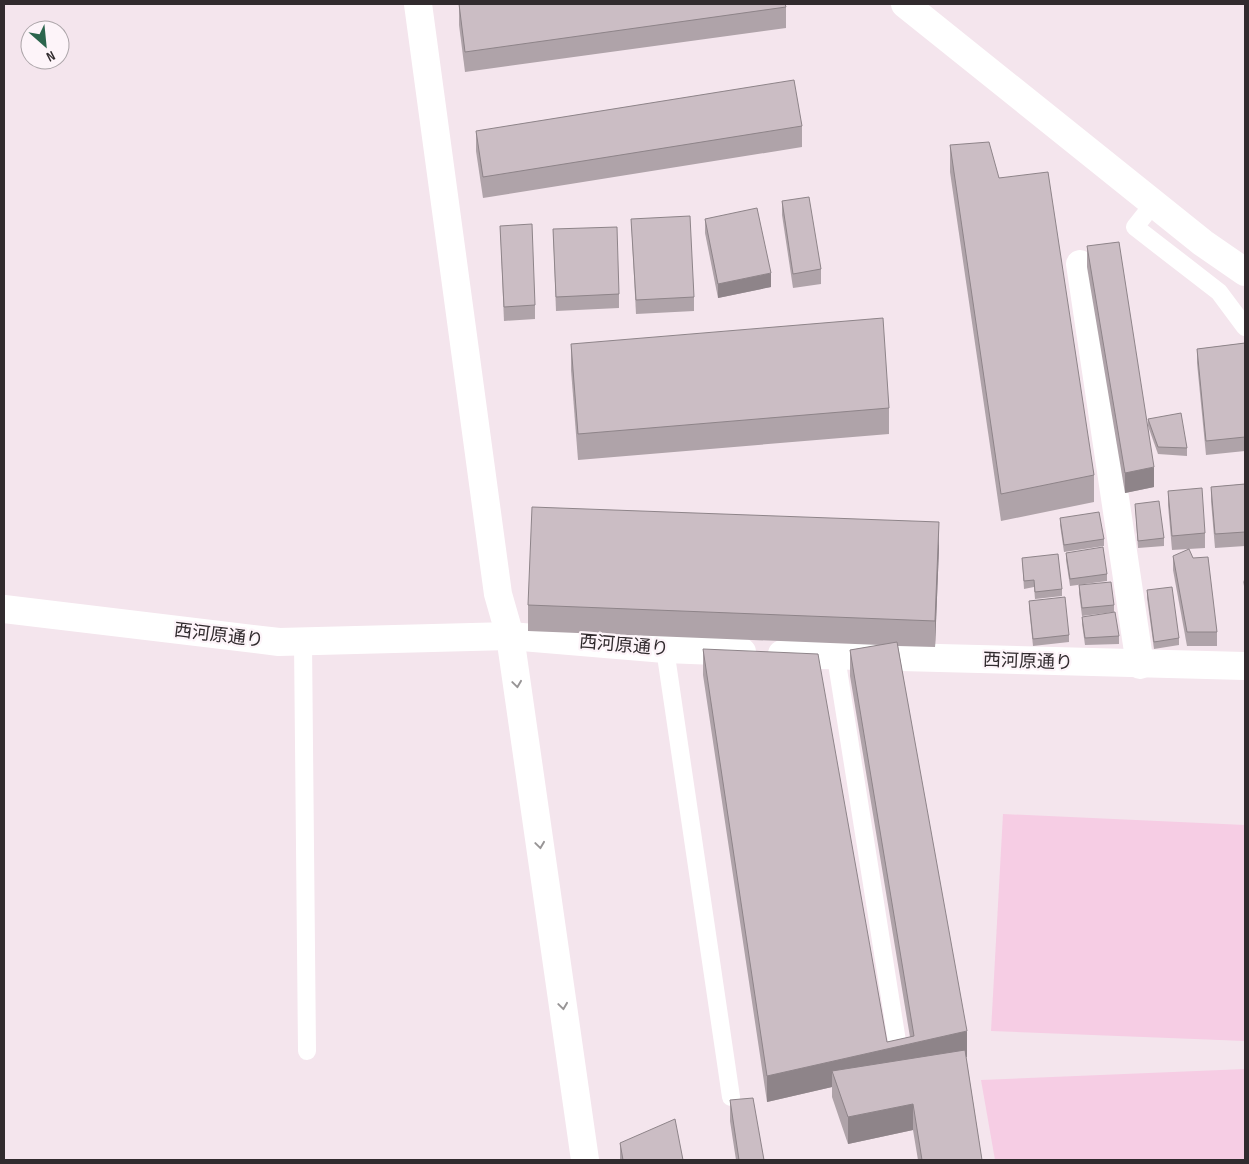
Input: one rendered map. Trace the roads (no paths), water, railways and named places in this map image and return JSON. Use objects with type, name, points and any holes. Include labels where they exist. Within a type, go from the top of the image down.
[{"type":"street","points":[[418,4],[498,594],[510,636],[585,1160]]},
{"type":"street","points":[[905,4],[1203,243],[1245,272]]},
{"type":"street","points":[[1080,264],[1140,665]]},
{"type":"street","name":"西河原通り","points":[[4,610],[279,642],[510,636],[665,649],[836,657],[1245,666]]},
{"type":"lane","points":[[1154,203],[1135,227],[1218,292],[1245,327]]},
{"type":"lane","points":[[303,642],[308,1051]]},
{"type":"lane","points":[[665,649],[731,1097]]},
{"type":"lane","points":[[836,657],[899,1054]]}]
